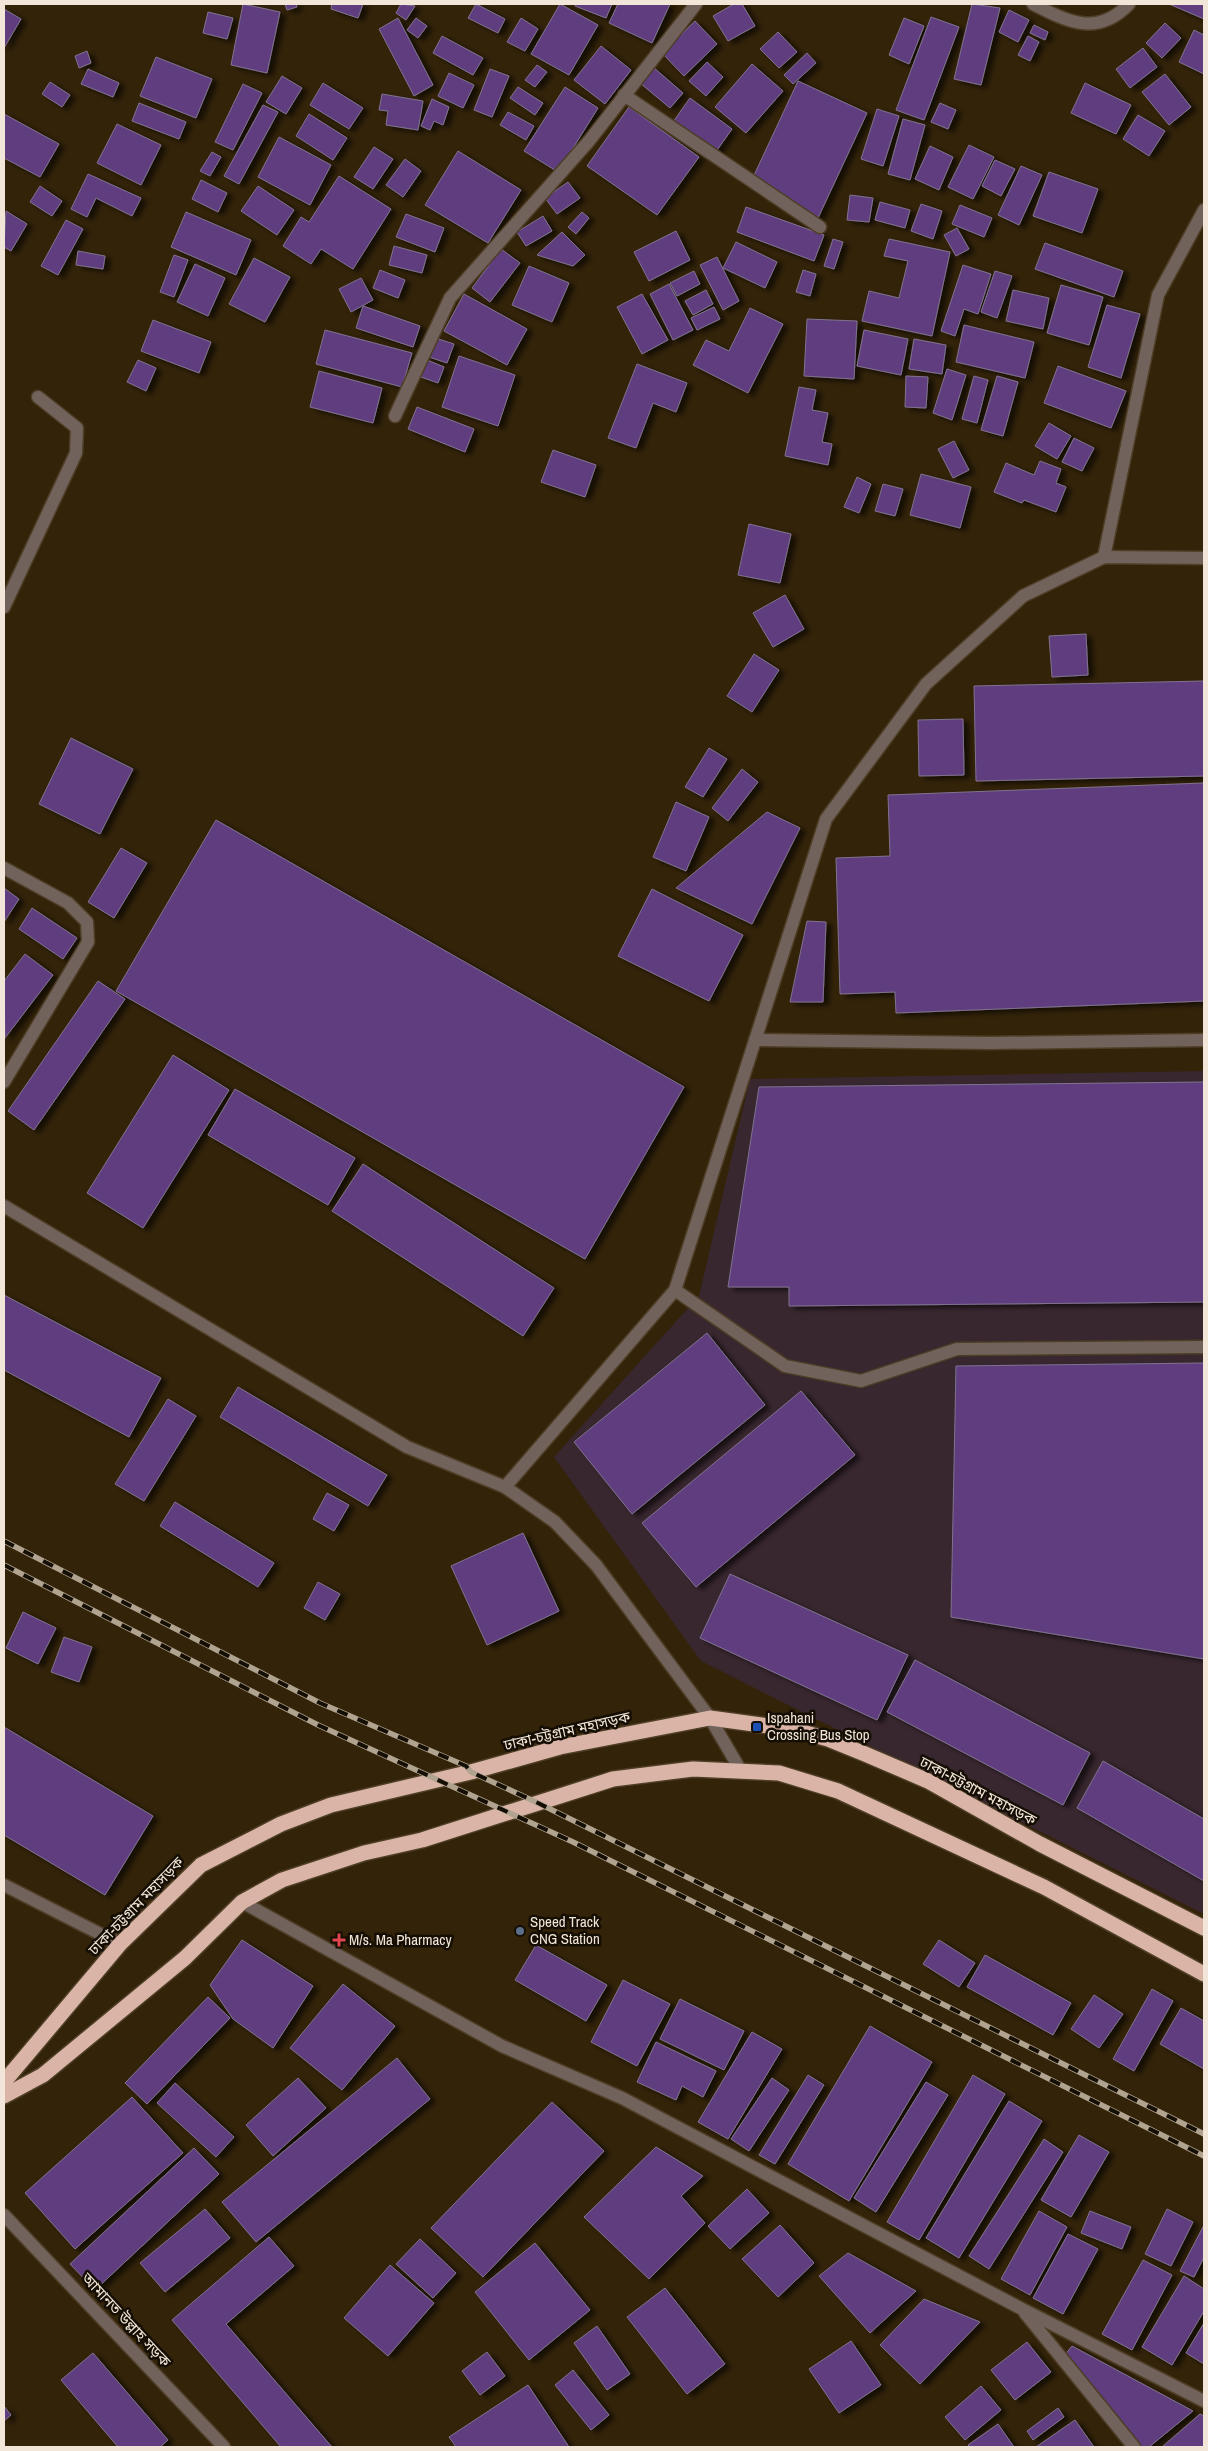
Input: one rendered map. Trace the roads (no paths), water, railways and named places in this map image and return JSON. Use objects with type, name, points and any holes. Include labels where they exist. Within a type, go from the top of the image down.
[{"type":"highway","name":"ঢাকা-চট্টগ্রাম মহাসড়ক","points":[[4,2082],[120,1944],[201,1865],[281,1824],[331,1805],[471,1772],[560,1747],[710,1718],[791,1729],[828,1739],[892,1766],[928,1782],[1040,1844],[1204,1928]]},
{"type":"highway","points":[[4,2096],[43,2075],[185,1958],[242,1902],[282,1880],[364,1853],[422,1840],[613,1779],[693,1769],[779,1773],[838,1791],[1044,1887],[1204,1974]]},
{"type":"street","points":[[395,416],[450,298],[589,141],[696,4]]},
{"type":"street","points":[[1033,4],[1067,22],[1098,24],[1129,4]]},
{"type":"street","points":[[624,95],[820,227]]},
{"type":"street","points":[[1104,557],[1158,295],[1204,210]]},
{"type":"street","points":[[4,608],[76,453],[77,428],[38,397]]},
{"type":"street","points":[[504,1487],[675,1290],[826,819],[926,684],[1023,596],[1104,557],[1204,558]]},
{"type":"street","points":[[4,868],[68,903],[87,922],[88,942],[4,1082]]},
{"type":"street","points":[[755,1040],[990,1044],[1204,1040]]},
{"type":"street","points":[[4,1206],[407,1447],[504,1487],[555,1522],[596,1565],[710,1718],[741,1771]]},
{"type":"street","points":[[675,1290],[785,1366],[861,1380],[957,1350],[1204,1348]]},
{"type":"street","points":[[4,1885],[120,1944]]},
{"type":"street","points":[[242,1902],[502,2046],[622,2098],[1022,2309],[1204,2401]]},
{"type":"street","name":"আমানত উল্লাহ সড়ক","points":[[4,2215],[224,2447]]},
{"type":"street","points":[[1022,2309],[1134,2447]]},
{"type":"railway","points":[[4,1541],[320,1703],[466,1766],[471,1772],[538,1803],[1204,2134]]},
{"type":"railway","points":[[4,1565],[318,1725],[573,1842],[1204,2156]]},
{"type":"place","name":"Ispahani Crossing Bus Stop","points":[[757,1727]]},
{"type":"place","name":"Speed Track CNG Station","points":[[520,1931]]},
{"type":"place","name":"M/s. Ma Pharmacy","points":[[339,1940]]}]
